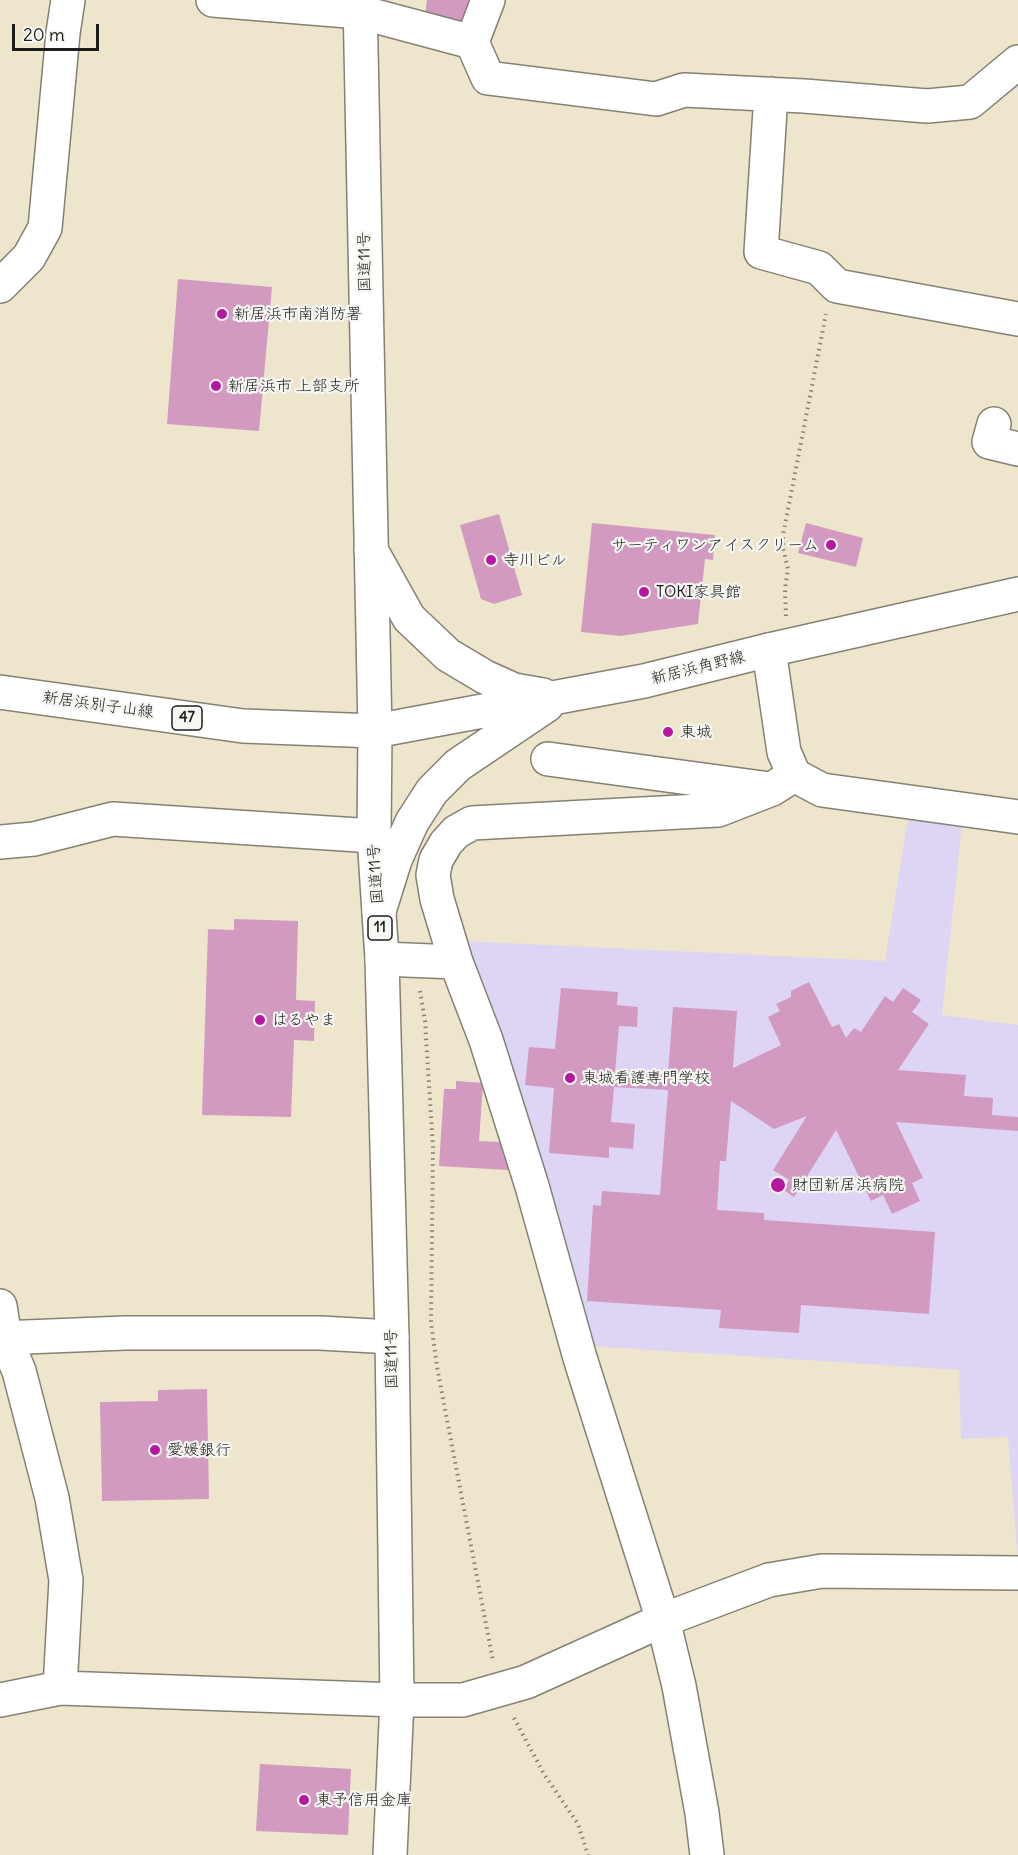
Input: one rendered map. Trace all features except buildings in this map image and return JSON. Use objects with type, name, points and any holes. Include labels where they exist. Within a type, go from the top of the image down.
[{"type":"main road","points":[[0,286],[29,256],[45,228],[68,0]]},
{"type":"main road","points":[[213,0],[360,6],[472,42]]},
{"type":"main road","points":[[488,0],[472,42],[488,78],[656,99],[684,90],[927,106],[970,102],[1018,62]]},
{"type":"main road","name":"国道11号","points":[[360,6],[375,731],[374,836],[382,959],[392,1338],[397,1700],[390,1855]]},
{"type":"main road","points":[[771,94],[762,252],[819,268],[837,286],[1018,319]]},
{"type":"main road","points":[[994,424],[989,442],[1018,449]]},
{"type":"main road","points":[[371,550],[409,618],[448,655],[485,677],[514,690],[558,697]]},
{"type":"main road","name":"新居浜角野線","points":[[375,731],[644,681],[1018,594]]},
{"type":"main road","points":[[779,648],[784,752],[783,782]]},
{"type":"main road","name":"新居浜別子山線","points":[[0,692],[243,726],[375,731]]},
{"type":"main road","points":[[379,912],[399,851],[412,822],[432,791],[458,765],[558,697]]},
{"type":"main road","points":[[548,759],[783,782],[822,790],[1018,817]]},
{"type":"main road","points":[[707,1855],[702,1813],[679,1686],[663,1620],[580,1358],[525,1163],[486,1040],[456,962],[437,898],[433,875],[436,860],[456,832],[472,823],[718,810],[783,782]]},
{"type":"main road","points":[[0,842],[34,839],[113,819],[374,836]]},
{"type":"main road","points":[[382,959],[456,962]]},
{"type":"main road","points":[[60,1688],[66,1580],[52,1498],[19,1371],[2,1327],[124,1333],[320,1333],[392,1338]]},
{"type":"main road","points":[[0,1700],[60,1688],[397,1700],[463,1700],[526,1682],[663,1620],[769,1580],[822,1571],[1018,1573]]},
{"type":"path","points":[[779,648],[788,569],[783,548],[783,535],[831,292],[837,286]]},
{"type":"path","points":[[420,960],[419,981],[425,1021],[433,1147],[431,1322],[437,1367],[499,1691],[544,1774],[578,1824],[588,1855]]},
{"type":"shaded area","name":"財団新居浜病院","points":[[908,818],[962,824],[942,1015],[1018,1025],[1018,1561],[1008,1437],[961,1439],[959,1370],[589,1346],[463,941],[885,961]]},
{"type":"place","name":"新居浜市南消防署","points":[[222,314]]},
{"type":"place","name":"新居浜市 上部支所","points":[[216,386]]},
{"type":"place","name":"サーティワンアイスクリーム","points":[[831,545]]},
{"type":"place","name":"寺川ビル","points":[[491,560]]},
{"type":"place","name":"TOKI家具館","points":[[644,592]]},
{"type":"place","name":"東城","points":[[668,732]]},
{"type":"place","name":"はるやま","points":[[260,1020]]},
{"type":"place","name":"東城看護専門学校","points":[[570,1078]]},
{"type":"place","name":"財団新居浜病院","points":[[778,1185]]},
{"type":"place","name":"愛媛銀行","points":[[155,1450]]},
{"type":"place","name":"東予信用金庫","points":[[304,1800]]}]
